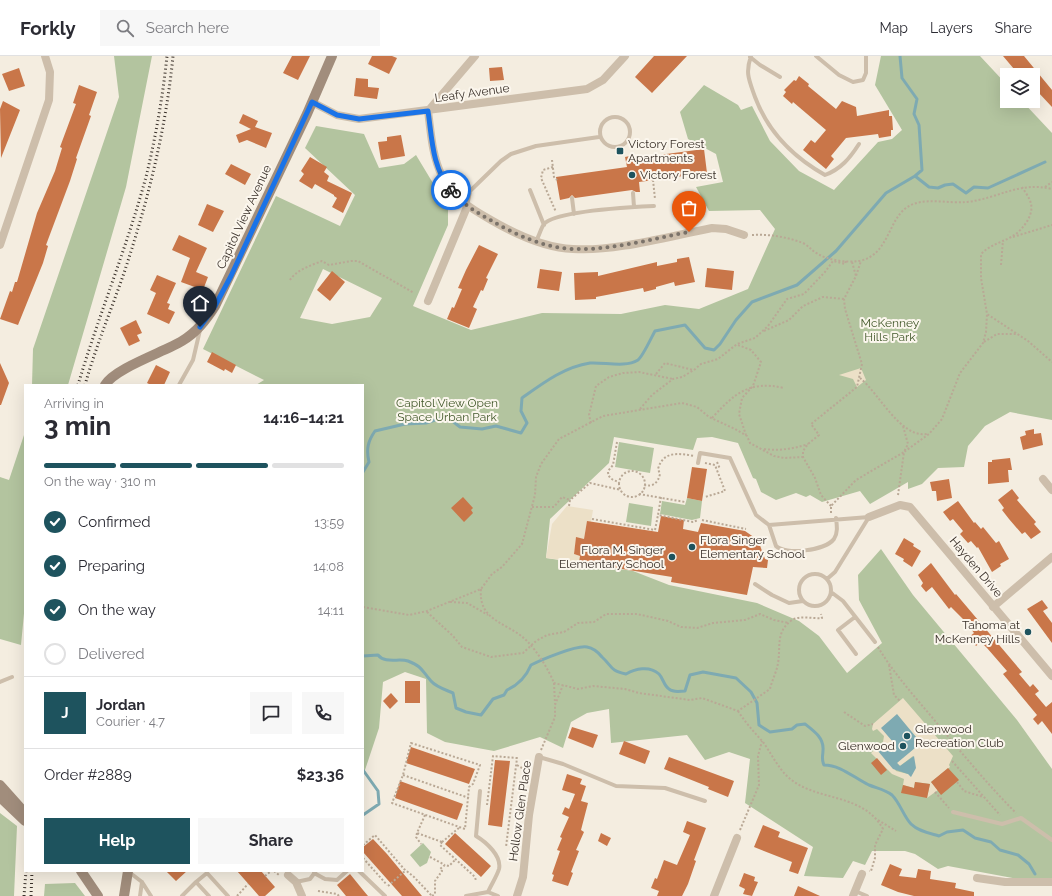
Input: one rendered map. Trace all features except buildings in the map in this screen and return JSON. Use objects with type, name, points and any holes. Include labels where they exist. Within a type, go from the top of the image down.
[{"type":"main road","name":"Capitol View Avenue","points":[[106,384],[119,372],[182,341],[200,327],[215,306],[231,276],[332,56]]},
{"type":"main road","points":[[0,785],[24,812]]},
{"type":"main road","points":[[0,797],[24,820]]},
{"type":"main road","points":[[124,896],[128,872]]},
{"type":"main road","points":[[83,873],[98,896]]},
{"type":"street","points":[[0,245],[50,100],[50,72],[45,56]]},
{"type":"street","points":[[475,56],[428,111],[430,137],[437,164],[448,188],[467,207],[503,228],[536,241],[562,248],[581,249],[617,246],[712,228],[726,229],[744,235]]},
{"type":"street","name":"Leafy Avenue","points":[[312,102],[337,115],[359,119],[587,89],[602,80],[625,56]]},
{"type":"street","points":[[428,301],[467,207]]},
{"type":"street","points":[[1043,479],[1052,490]]},
{"type":"street","name":"Hayden Drive","points":[[869,517],[900,504],[910,507],[1052,676]]},
{"type":"street","points":[[993,607],[1052,557]]},
{"type":"street","name":"Hollow Glen Place","points":[[517,896],[523,877],[529,815],[539,757]]},
{"type":"street","points":[[714,896],[737,838]]},
{"type":"street","points":[[288,874],[296,882],[301,896]]},
{"type":"street","points":[[854,894],[862,874]]},
{"type":"street","points":[[977,878],[1005,882],[1052,882]]},
{"type":"lane","points":[[780,77],[760,65],[750,56],[746,71],[761,114],[773,133],[809,166],[825,174],[834,171],[848,160],[859,144]]},
{"type":"lane","points":[[816,56],[839,75],[853,82],[863,80],[866,74],[866,56]]},
{"type":"lane","points":[[622,118],[627,122],[630,128],[631,135],[626,144],[610,146],[602,142],[599,137],[600,126],[608,119],[622,118]]},
{"type":"lane","points":[[467,207],[470,191],[500,162],[511,154],[536,146],[599,137]]},
{"type":"lane","points":[[530,190],[544,225]]},
{"type":"lane","points":[[633,193],[634,207]]},
{"type":"lane","points":[[572,198],[574,214]]},
{"type":"lane","points":[[536,241],[544,225],[559,217],[634,207],[654,206]]},
{"type":"lane","points":[[180,384],[193,360],[200,327]]},
{"type":"lane","points":[[698,463],[700,452],[730,458],[756,515],[769,525],[776,546],[782,551],[824,547],[829,544],[836,534],[836,518]]},
{"type":"lane","points":[[769,525],[836,518],[869,517]]},
{"type":"lane","points":[[827,579],[835,572],[869,517]]},
{"type":"lane","points":[[803,601],[799,590],[802,580],[812,574],[817,574],[827,579],[831,592],[842,601],[875,642]]},
{"type":"lane","points":[[755,584],[772,595],[789,603],[803,601],[812,606],[818,606],[827,600],[831,592]]},
{"type":"lane","points":[[855,617],[838,630],[856,654]]},
{"type":"lane","points":[[0,682],[12,677]]},
{"type":"lane","name":"Hollow Glen Place","points":[[539,757],[563,764],[616,786],[665,788],[705,801]]},
{"type":"lane","points":[[480,791],[476,836],[484,841],[497,856],[499,868],[488,892]]},
{"type":"lane","points":[[953,812],[1002,824],[1021,818],[1052,840]]},
{"type":"lane","points":[[129,872],[142,882],[151,896]]},
{"type":"lane","points":[[296,882],[310,879],[315,872],[325,879],[337,880],[346,872]]},
{"type":"lane","points":[[360,872],[385,896]]},
{"type":"lane","points":[[182,896],[207,873],[228,896]]},
{"type":"lane","points":[[140,896],[142,882]]},
{"type":"lane","points":[[196,882],[209,896]]},
{"type":"lane","points":[[466,896],[488,892],[498,896]]},
{"type":"lane","points":[[854,894],[867,896]]},
{"type":"path","points":[[552,160],[557,180]]},
{"type":"path","points":[[553,167],[543,170],[541,178],[546,193],[559,217]]},
{"type":"path","points":[[653,180],[655,200]]},
{"type":"path","points":[[1044,187],[1052,182]]},
{"type":"path","points":[[762,234],[768,234],[803,244],[818,254],[840,260],[852,262],[861,261],[878,250],[899,215],[906,208],[915,204],[967,202],[1022,187],[1034,186],[1052,189]]},
{"type":"path","points":[[1011,237],[1027,222],[1031,213],[1031,204],[1022,187]]},
{"type":"path","points":[[983,343],[986,332],[987,314],[981,278],[981,254],[988,247],[1003,240],[1052,225]]},
{"type":"path","points":[[1001,265],[1003,240]]},
{"type":"path","points":[[290,280],[301,271],[322,261],[329,265],[350,260],[358,261],[414,293]]},
{"type":"path","points":[[640,410],[652,395],[673,379],[682,377],[701,364],[718,359],[737,344],[755,338],[787,299],[804,294],[825,272],[833,261],[845,264],[846,261]]},
{"type":"path","points":[[831,514],[831,506],[821,495],[803,457],[803,451],[808,444],[819,435],[811,424],[857,387],[860,378],[862,364],[845,309],[844,300],[856,276],[861,261]]},
{"type":"path","points":[[852,262],[856,276]]},
{"type":"path","points":[[761,332],[789,320],[803,306],[823,297],[844,300]]},
{"type":"path","points":[[987,314],[1028,341],[1052,362]]},
{"type":"path","points":[[831,506],[856,480],[904,452],[929,434],[942,419],[960,373],[983,343],[997,334],[1016,334]]},
{"type":"path","points":[[737,344],[751,350],[761,362],[753,386],[742,398],[739,414],[746,436],[750,443],[774,456],[784,458],[803,457]]},
{"type":"path","points":[[656,375],[666,363],[694,370]]},
{"type":"path","points":[[592,423],[589,415],[596,386],[609,377],[623,373],[639,372],[673,379]]},
{"type":"path","points":[[860,378],[903,426],[916,433],[929,434]]},
{"type":"path","points":[[712,418],[737,395],[753,386],[770,385],[784,388]]},
{"type":"path","points":[[364,607],[410,615],[426,611],[481,589],[492,574],[502,567],[522,544],[535,495],[536,477],[541,464],[559,439],[603,416],[682,403],[698,407],[712,418],[746,436]]},
{"type":"path","points":[[898,495],[904,452],[908,444],[903,426]]},
{"type":"path","points":[[617,442],[613,465],[608,471],[608,476],[619,482]]},
{"type":"path","points":[[762,449],[778,451],[797,448],[808,444]]},
{"type":"path","points":[[644,485],[652,486],[657,483],[660,474],[658,469],[660,462],[664,457],[676,453],[699,457]]},
{"type":"path","points":[[705,497],[726,491],[715,465],[705,463],[705,461],[717,462],[720,469]]},
{"type":"path","points":[[639,494],[644,485],[641,476],[635,471],[623,474],[619,482],[621,490],[627,496],[636,496],[639,494],[685,502]]},
{"type":"path","points":[[569,506],[570,500],[590,483],[621,490]]},
{"type":"path","points":[[532,507],[554,507],[562,497],[570,500]]},
{"type":"path","points":[[592,520],[655,530],[661,497]]},
{"type":"path","points":[[658,515],[693,522],[698,520]]},
{"type":"path","points":[[702,520],[746,529]]},
{"type":"path","points":[[481,589],[482,606],[489,616]]},
{"type":"path","points":[[448,602],[467,603],[527,641],[550,672],[554,683],[555,717],[544,745]]},
{"type":"path","points":[[426,611],[453,636],[462,647],[491,657],[523,653],[532,649],[536,641],[548,634],[564,632],[578,623],[594,622],[606,614],[637,614],[668,621],[681,627],[697,628],[713,623],[745,620],[760,614],[774,620],[789,623]]},
{"type":"path","points":[[738,711],[770,689],[778,663],[778,648],[781,634],[789,623],[792,620],[800,618],[822,618],[821,614]]},
{"type":"path","points":[[880,650],[888,663],[993,790],[1021,818]]},
{"type":"path","points":[[888,663],[894,695],[900,701]]},
{"type":"path","points":[[554,683],[578,689],[593,686],[625,689],[639,693],[690,700],[702,698],[738,711],[788,777],[816,792],[833,796],[862,807],[878,820],[896,831]]},
{"type":"path","points":[[555,705],[563,685]]},
{"type":"path","points":[[844,712],[865,726],[873,724]]},
{"type":"path","points":[[737,838],[760,785],[758,756],[762,741]]},
{"type":"path","points":[[411,744],[480,765],[473,784],[469,787],[468,798],[465,829],[392,803],[403,775],[411,744]]},
{"type":"path","points":[[490,778],[492,756],[517,758],[506,847]]},
{"type":"path","points":[[952,761],[1000,815]]},
{"type":"path","points":[[517,765],[526,770]]},
{"type":"path","points":[[403,775],[468,798]]},
{"type":"path","points":[[957,782],[964,791],[984,797]]},
{"type":"path","points":[[935,792],[953,812]]},
{"type":"path","points":[[421,844],[416,837],[425,815]]},
{"type":"path","points":[[871,871],[875,858],[875,845],[883,829],[878,820]]},
{"type":"path","points":[[460,827],[440,845],[475,877],[476,881]]},
{"type":"path","points":[[417,833],[442,842]]},
{"type":"path","points":[[364,844],[375,835],[406,870],[432,896],[435,894],[435,881],[442,871],[440,869],[445,865]]},
{"type":"path","points":[[430,857],[449,866],[456,859]]},
{"type":"path","points":[[364,859],[387,886],[406,870]]},
{"type":"path","points":[[265,876],[270,872]]},
{"type":"path","points":[[237,896],[248,884]]},
{"type":"path","points":[[318,891],[337,894],[339,896]]},
{"type":"green space","points":[[114,56],[152,56],[126,187],[68,384],[32,384],[33,349],[119,97]]},
{"type":"green space","points":[[881,56],[980,56],[1000,77],[1000,108],[1029,108],[1052,133],[1052,420],[1010,412],[985,426],[968,446],[964,467],[938,468],[922,484],[908,489],[908,482],[870,504],[860,491],[822,502],[810,495],[806,497],[796,493],[776,500],[761,492],[756,479],[753,478],[738,443],[712,437],[697,438],[693,450],[614,437],[609,463],[550,519],[546,558],[633,571],[669,585],[757,603],[799,621],[819,636],[847,673],[882,643],[859,600],[858,575],[881,549],[913,595],[1017,720],[1052,769],[1052,879],[1024,880],[948,866],[938,869],[915,854],[905,851],[872,851],[865,865],[853,861],[843,878],[804,876],[813,847],[745,803],[750,759],[729,752],[705,760],[687,735],[611,743],[609,709],[587,713],[571,722],[563,748],[540,737],[494,751],[445,742],[427,733],[426,679],[405,672],[383,682],[379,728],[364,773],[364,384],[258,384],[264,380],[203,349],[276,196],[340,226],[355,195],[305,148],[316,126],[364,134],[379,168],[404,164],[416,155],[448,208],[448,225],[413,306],[471,330],[542,313],[621,314],[665,305],[699,309],[748,289],[775,229],[760,210],[709,211],[696,187],[723,182],[716,154],[688,139],[680,112],[704,85],[738,105],[741,110],[752,106],[770,141],[799,171],[834,190],[878,142],[892,139],[902,130],[875,85]],"holes":[[[323,269],[382,298],[370,317],[332,324],[300,318]]]},
{"type":"green space","points":[[24,435],[24,614],[21,645],[0,639],[0,477],[9,480]]},
{"type":"green space","points":[[619,442],[654,448],[650,473],[615,467]]},
{"type":"green space","points":[[687,498],[702,501],[700,518],[692,520],[660,514],[662,501],[685,505]]},
{"type":"green space","points":[[629,503],[653,507],[651,526],[626,522]]},
{"type":"green space","points":[[0,813],[17,826],[14,896],[0,896]]},
{"type":"green space","points":[[423,843],[431,852],[427,863],[420,867],[410,855]]},
{"type":"green space","points":[[75,883],[85,896],[44,896],[45,884]]},
{"type":"shaded area","points":[[861,368],[866,380],[857,387],[853,379],[839,375]]},
{"type":"shaded area","points":[[567,506],[593,510],[591,522],[587,522],[584,539],[576,538],[574,554],[580,556],[579,562],[546,558],[552,524]]},
{"type":"shaded area","points":[[903,698],[953,756],[949,765],[950,767],[931,782],[938,790],[927,798],[930,784],[915,782],[914,788],[903,785],[904,779],[892,774],[871,753],[883,742],[884,736],[877,729],[873,731],[873,724]],"holes":[[[893,742],[897,763],[900,766],[913,756],[908,774],[896,771],[882,751]]]},
{"type":"water","name":"Glenwood","points":[[897,714],[921,743],[897,763],[900,766],[914,756],[916,768],[911,777],[908,774],[893,769],[878,751],[881,749],[882,751],[893,742],[881,728]]},
{"type":"waterway","points":[[900,56],[902,78],[917,99],[914,114],[919,125],[922,170],[915,176]]},
{"type":"waterway","points":[[364,470],[369,462],[368,445],[375,431],[405,424],[426,423],[438,419],[451,420],[460,427],[482,429],[496,426],[521,433],[527,423],[521,411],[522,398],[554,376],[580,365],[590,363],[627,364],[638,360],[645,351],[655,331],[685,325],[705,348],[714,350],[720,344],[736,320],[752,302],[797,285],[836,251],[886,193],[915,176],[929,187],[938,188],[953,184],[966,193],[974,187],[988,188],[1045,162]]},
{"type":"waterway","points":[[364,656],[378,655],[384,659],[404,660],[417,665],[436,685],[453,693],[456,708],[481,715],[493,699],[504,695],[507,690],[515,686],[527,673],[531,665],[575,648],[587,647],[595,650],[612,668],[621,673],[626,674],[642,669],[655,671],[659,674],[667,688],[677,692],[685,691],[690,675],[703,672],[736,678],[751,692],[757,703],[759,725],[770,732],[792,729],[797,725],[805,724],[818,735],[822,742],[822,759],[824,765],[842,769],[869,785],[890,793],[895,798],[909,821],[917,828],[924,832],[939,836],[947,832],[963,830],[975,838],[991,842],[1000,850],[1018,855],[1029,864],[1035,874]]},
{"type":"waterway","points":[[364,771],[378,791],[379,804],[364,814]]},
{"type":"railway","points":[[78,384],[131,227],[147,173],[159,115],[167,56]]},
{"type":"railway","points":[[85,384],[125,270],[148,191],[161,137],[173,56]]},
{"type":"railway","points":[[24,896],[26,872]]},
{"type":"railway","points":[[31,896],[32,872]]},
{"type":"way so far","points":[[451,190],[467,207],[503,228],[536,241],[562,248],[574,250],[602,248],[689,232]]},
{"type":"place","name":"Victory Forest Apartments","points":[[620,151]]},
{"type":"place","name":"Victory Forest","points":[[632,175]]},
{"type":"place","name":"Flora Singer Elementary School","points":[[692,547]]},
{"type":"place","name":"Flora M. Singer Elementary School","points":[[672,557]]},
{"type":"place","name":"Tahoma at McKenney Hills","points":[[1028,632]]},
{"type":"place","name":"Glenwood Recreation Club","points":[[907,736]]},
{"type":"place","name":"Glenwood","points":[[903,746]]},
{"type":"route","points":[[200,327],[215,306],[231,276],[312,102],[337,115],[359,119],[428,111],[430,137],[437,164],[448,188],[451,190]]},
{"type":"park label","name":"McKenney Hills Park","points":[[890,330]]},
{"type":"park label","name":"Capitol View Open Space Urban Park","points":[[447,410]]}]
